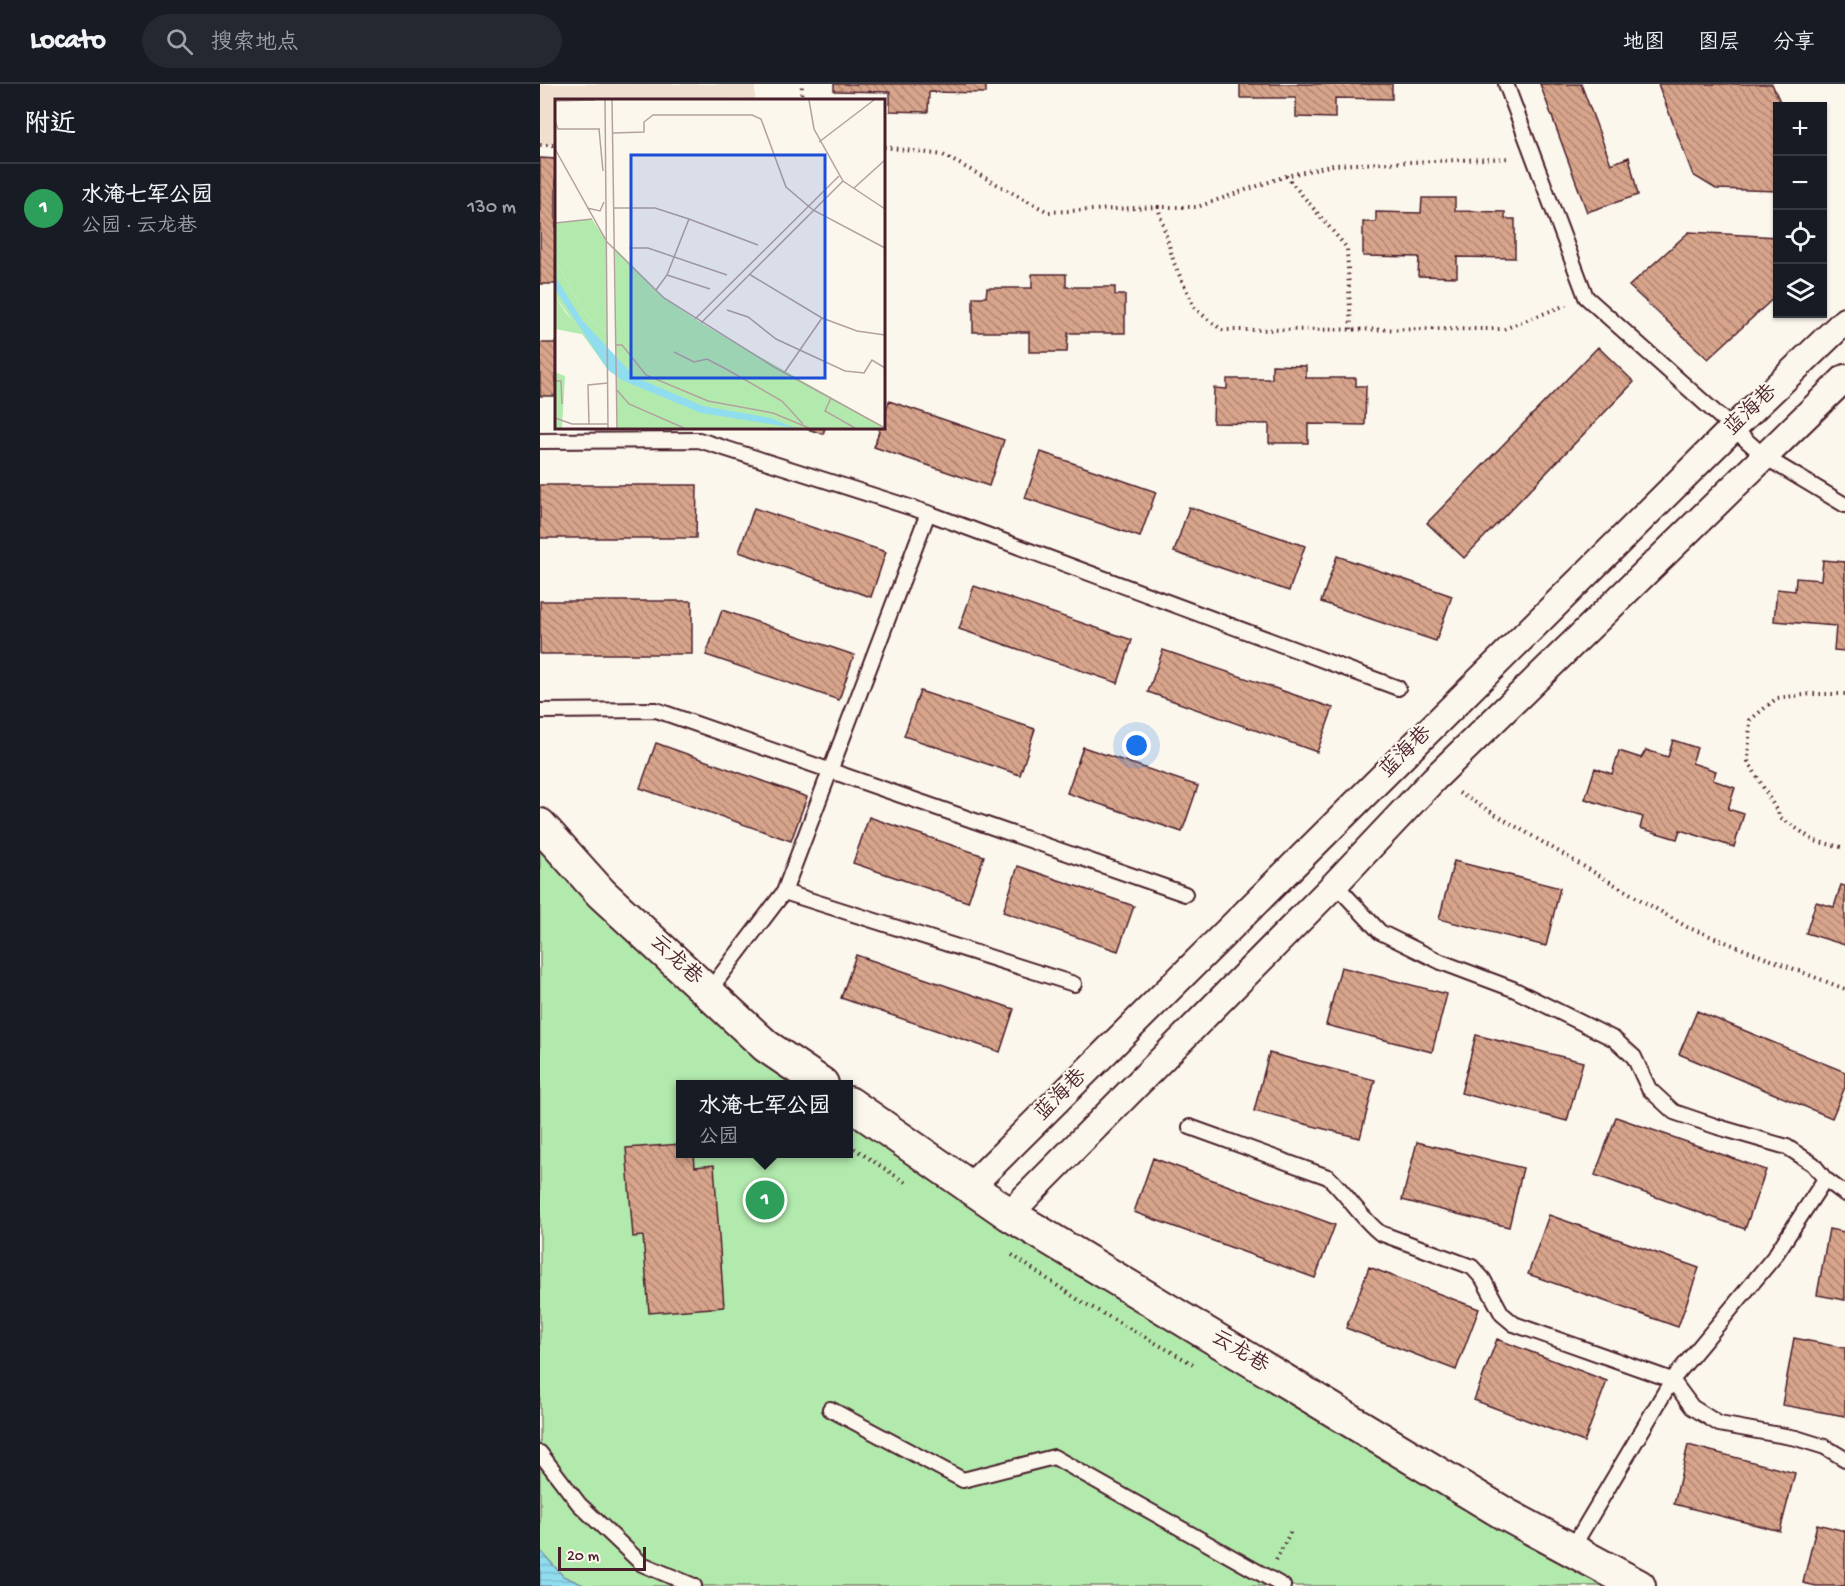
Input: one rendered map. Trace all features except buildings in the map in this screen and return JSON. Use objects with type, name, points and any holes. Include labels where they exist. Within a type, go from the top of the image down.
[{"type":"street","name":"蓝海巷","points":[[970,1187],[1733,428],[1845,321]]},
{"type":"street","name":"蓝海巷","points":[[1009,1214],[1335,884],[1434,779],[1845,378]]},
{"type":"street","name":"云龙巷","points":[[541,826],[601,893],[766,1046],[816,1080]]},
{"type":"street","name":"云龙巷","points":[[853,1106],[1009,1214],[1505,1514],[1639,1586]]},
{"type":"lane","points":[[1506,84],[1586,297],[1765,457],[1845,505]]},
{"type":"lane","points":[[540,441],[699,441],[928,513],[1398,688]]},
{"type":"lane","points":[[708,992],[784,892],[928,513]]},
{"type":"lane","points":[[540,711],[656,710],[1185,894]]},
{"type":"lane","points":[[1335,884],[1380,932],[1442,962],[1513,989],[1614,1039],[1634,1057],[1649,1089],[1674,1112],[1787,1147],[1813,1164],[1825,1179],[1845,1194]]},
{"type":"lane","points":[[784,892],[1074,984]]},
{"type":"lane","points":[[1190,1127],[1328,1177],[1370,1225],[1380,1233],[1472,1267],[1483,1279],[1502,1314],[1514,1324],[1672,1380],[1692,1407],[1719,1424],[1796,1438],[1825,1447],[1845,1459]]},
{"type":"lane","points":[[1571,1550],[1672,1380],[1774,1257],[1825,1179]]},
{"type":"lane","points":[[830,1408],[963,1480],[1054,1457],[1283,1586]]},
{"type":"lane","points":[[540,1453],[579,1504],[642,1564],[694,1586]]},
{"type":"path","points":[[801,99],[802,84]]},
{"type":"path","points":[[885,147],[943,155],[1048,212],[1197,207],[1286,176],[1333,165],[1533,157]]},
{"type":"path","points":[[1286,176],[1347,248],[1351,330]]},
{"type":"path","points":[[1158,207],[1174,263],[1195,309],[1222,330],[1504,328],[1586,297]]},
{"type":"path","points":[[1845,694],[1812,694],[1777,698],[1750,720],[1748,761],[1781,818],[1815,841],[1845,848]]},
{"type":"path","points":[[1434,779],[1687,927],[1845,989]]},
{"type":"path","points":[[1267,1577],[1291,1531]]},
{"type":"shaded area","points":[[540,84],[755,84],[755,99],[555,99],[555,145],[540,145]]},
{"type":"green space","points":[[540,825],[818,1080],[676,1080],[676,1158],[853,1158],[853,1105],[1637,1586],[540,1586]]},
{"type":"water","points":[[540,1550],[563,1576],[586,1586],[540,1586]]},
{"type":"place","name":"水淹七军公园","points":[[765,1200]]}]
